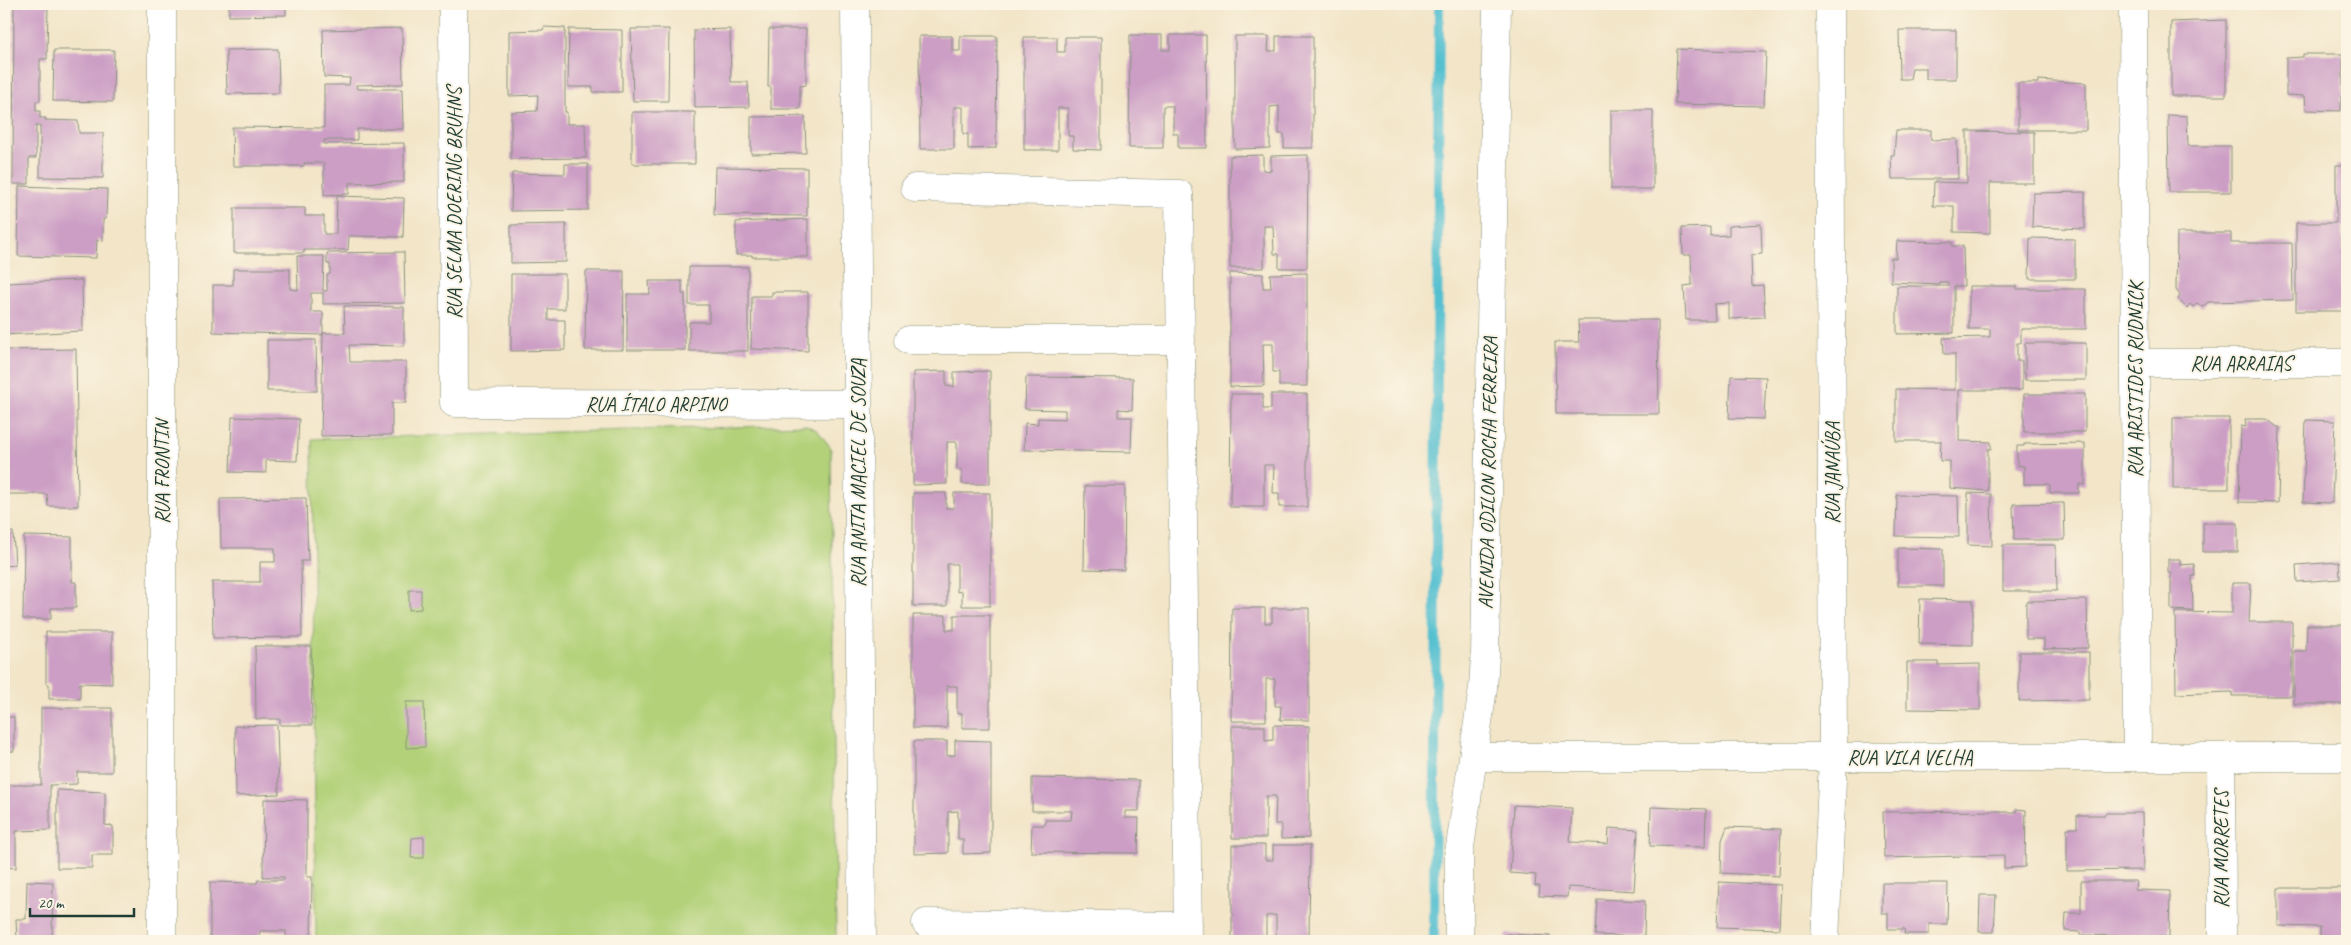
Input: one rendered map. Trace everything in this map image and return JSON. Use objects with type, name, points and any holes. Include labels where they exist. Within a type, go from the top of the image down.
[{"type":"street","name":"RUA FRONTIN","points":[[162,4],[162,941]]},
{"type":"street","name":"RUA SELMA DOERING BRUHNS","points":[[453,4],[454,403]]},
{"type":"street","name":"RUA ANITA MACIEL DE SOUZA","points":[[855,4],[862,941]]},
{"type":"street","name":"AVENIDA ODILON ROCHA FERREIRA","points":[[1459,941],[1459,854],[1483,688],[1485,656],[1497,4]]},
{"type":"street","name":"RUA JANAÚBA","points":[[1825,941],[1833,757],[1830,4]]},
{"type":"street","name":"RUA ARISTIDES RUDNICK","points":[[2133,4],[2138,757]]},
{"type":"street","points":[[915,188],[1179,194],[1188,934],[926,923]]},
{"type":"street","points":[[909,340],[1181,340]]},
{"type":"street","name":"RUA ARRAIAS","points":[[2135,363],[2347,363]]},
{"type":"street","name":"RUA ÍTALO ARPINO","points":[[454,403],[858,404]]},
{"type":"street","name":"RUA VILA VELHA","points":[[1473,757],[2347,757]]},
{"type":"street","name":"RUA MORRETES","points":[[2221,757],[2222,941]]},
{"type":"green space","points":[[806,425],[818,431],[831,448],[836,941],[316,941],[312,439]]},
{"type":"building","points":[[14,4],[48,4],[47,59],[40,59],[40,101],[36,101],[36,111],[40,111],[40,118],[46,118],[45,120],[78,121],[79,133],[103,133],[103,178],[40,177],[40,126],[36,126],[36,158],[29,158],[29,184],[13,184]]},
{"type":"building","points":[[229,4],[286,4],[286,15],[229,16]]},
{"type":"building","points":[[2226,20],[2226,96],[2171,96],[2171,22]]},
{"type":"building","points":[[544,27],[565,28],[565,112],[567,112],[567,124],[585,124],[586,158],[511,159],[511,112],[537,111],[538,95],[509,96],[509,31],[543,30]]},
{"type":"building","points":[[402,28],[403,84],[356,85],[357,89],[402,89],[403,129],[357,129],[357,140],[324,140],[324,144],[404,143],[404,182],[349,183],[349,194],[324,195],[324,163],[304,163],[304,166],[233,166],[232,127],[324,128],[324,85],[349,85],[350,78],[324,77],[323,30]]},
{"type":"building","points":[[569,29],[622,30],[622,92],[593,92],[593,87],[568,87]]},
{"type":"building","points":[[631,29],[669,29],[668,101],[633,101]]},
{"type":"building","points":[[730,29],[731,82],[748,82],[749,107],[695,108],[694,30]]},
{"type":"building","points":[[769,29],[806,29],[806,85],[800,86],[800,109],[771,109],[771,87],[768,87]]},
{"type":"building","points":[[1899,30],[1956,30],[1956,79],[1926,79],[1926,68],[1912,68],[1910,79],[1900,79]]},
{"type":"building","points":[[1130,35],[1162,35],[1162,50],[1170,50],[1170,35],[1206,35],[1207,148],[1178,148],[1178,134],[1173,133],[1173,106],[1163,106],[1163,148],[1129,148]]},
{"type":"building","points":[[919,36],[952,36],[952,51],[960,51],[960,36],[997,36],[996,148],[968,149],[968,134],[963,134],[963,107],[954,107],[954,149],[920,149]]},
{"type":"building","points":[[1235,36],[1269,36],[1268,51],[1276,51],[1276,36],[1313,36],[1313,148],[1284,148],[1284,134],[1279,134],[1279,106],[1270,107],[1270,148],[1235,149]]},
{"type":"building","points":[[1024,37],[1057,37],[1057,52],[1065,52],[1065,37],[1101,37],[1101,150],[1073,149],[1073,136],[1068,136],[1068,108],[1058,108],[1058,150],[1024,150]]},
{"type":"building","points":[[278,49],[279,93],[227,94],[226,50]]},
{"type":"building","points":[[1677,49],[1766,52],[1764,106],[1675,104]]},
{"type":"building","points":[[54,50],[114,50],[113,102],[53,101]]},
{"type":"building","points":[[2303,54],[2343,54],[2343,97],[2341,96],[2341,111],[2306,110],[2305,96],[2286,95],[2286,58],[2303,57]]},
{"type":"building","points":[[2038,80],[2086,83],[2086,130],[2018,130],[2018,83],[2038,83]]},
{"type":"building","points":[[1611,110],[1653,110],[1653,189],[1611,189]]},
{"type":"building","points":[[632,112],[695,112],[695,164],[632,164]]},
{"type":"building","points":[[2168,115],[2187,116],[2188,146],[2231,146],[2231,192],[2169,192]]},
{"type":"building","points":[[805,116],[806,153],[751,154],[751,117]]},
{"type":"building","points":[[1896,130],[1931,130],[1931,140],[1957,139],[1958,179],[1892,179],[1891,155],[1894,155]]},
{"type":"building","points":[[1967,131],[2034,132],[2034,183],[1990,183],[1990,233],[1954,232],[1954,206],[1933,206],[1934,182],[1967,183]]},
{"type":"building","points":[[1263,155],[1263,170],[1271,171],[1271,156],[1308,155],[1307,268],[1279,268],[1279,254],[1274,254],[1273,226],[1264,226],[1264,268],[1230,268],[1230,156]]},
{"type":"building","points":[[565,164],[588,164],[588,210],[511,211],[512,173],[565,174]]},
{"type":"building","points":[[2336,165],[2347,165],[2347,227],[2342,227],[2342,252],[2347,252],[2347,311],[2296,311],[2296,223],[2336,223]]},
{"type":"building","points":[[715,167],[807,168],[807,216],[714,215]]},
{"type":"building","points":[[19,186],[107,189],[106,219],[103,219],[103,241],[97,240],[96,258],[18,256]]},
{"type":"building","points":[[2085,192],[2085,229],[2032,227],[2033,193]]},
{"type":"building","points":[[337,196],[404,198],[403,237],[349,236],[348,250],[304,250],[304,253],[234,253],[234,208],[305,208],[305,216],[324,216],[324,234],[336,234]]},
{"type":"building","points":[[808,219],[808,257],[752,257],[752,255],[736,255],[736,222]]},
{"type":"building","points":[[566,224],[566,262],[511,263],[511,225]]},
{"type":"building","points":[[1761,224],[1762,254],[1751,255],[1752,286],[1763,285],[1765,317],[1729,319],[1729,303],[1714,304],[1715,320],[1686,320],[1684,286],[1692,285],[1691,255],[1683,255],[1682,228],[1710,227],[1710,236],[1729,235],[1729,226]]},
{"type":"building","points":[[2177,233],[2231,233],[2231,243],[2292,243],[2293,300],[2208,302],[2202,307],[2197,303],[2193,307],[2190,304],[2187,308],[2177,299],[2180,295],[2176,290]]},
{"type":"building","points":[[2030,238],[2075,239],[2075,279],[2029,279]]},
{"type":"building","points":[[1897,241],[1952,242],[1952,246],[1963,246],[1964,286],[1954,286],[1954,333],[1897,334],[1897,286],[1948,286],[1948,282],[1939,282],[1939,284],[1891,282],[1891,258],[1896,258]]},
{"type":"building","points":[[404,252],[405,303],[323,304],[323,293],[311,293],[311,312],[323,312],[323,335],[213,332],[213,285],[233,285],[233,269],[290,269],[290,289],[298,290],[297,256],[324,256],[323,291],[327,291],[327,275],[330,274],[330,264],[327,264],[327,253]]},
{"type":"building","points":[[689,267],[748,267],[748,351],[689,351],[689,322],[709,322],[709,305],[689,305]]},
{"type":"building","points":[[586,271],[624,271],[623,350],[585,350]]},
{"type":"building","points":[[1230,273],[1263,274],[1263,288],[1271,288],[1270,274],[1307,273],[1307,386],[1279,386],[1279,372],[1273,372],[1273,344],[1263,344],[1264,386],[1230,387]]},
{"type":"building","points":[[511,274],[565,274],[565,309],[548,309],[548,320],[565,320],[565,350],[511,351]]},
{"type":"building","points":[[82,280],[83,331],[4,335],[4,283]]},
{"type":"building","points":[[649,281],[682,281],[682,294],[685,294],[685,350],[627,350],[627,294],[650,294]]},
{"type":"building","points":[[1969,286],[2017,286],[2017,289],[2086,289],[2086,329],[2021,329],[2021,343],[2017,343],[2017,361],[2022,361],[2022,390],[1959,390],[1959,441],[1991,442],[1991,449],[1988,449],[1988,491],[1950,488],[1950,461],[1940,461],[1941,441],[1896,441],[1896,389],[1955,390],[1955,354],[1944,354],[1943,338],[1990,337],[1990,329],[1969,329]]},
{"type":"building","points":[[772,292],[808,292],[808,351],[751,349],[752,296],[772,296]]},
{"type":"building","points":[[344,306],[404,307],[404,346],[349,345],[350,362],[406,362],[406,403],[392,403],[392,435],[321,436],[323,333],[345,333]]},
{"type":"building","points":[[1578,320],[1658,320],[1659,414],[1556,414],[1555,342],[1579,342]]},
{"type":"building","points":[[267,340],[316,340],[317,391],[267,391]]},
{"type":"building","points":[[2025,343],[2086,343],[2086,380],[2025,380]]},
{"type":"building","points":[[76,349],[78,506],[48,506],[47,494],[4,494],[4,350]]},
{"type":"building","points":[[946,371],[946,386],[954,387],[954,372],[990,371],[990,484],[962,484],[962,470],[957,470],[957,442],[947,442],[947,484],[913,485],[913,372]]},
{"type":"building","points":[[1731,376],[1766,377],[1764,419],[1729,418]]},
{"type":"building","points":[[1026,377],[1133,378],[1132,410],[1118,409],[1118,417],[1132,417],[1131,452],[1024,450],[1025,423],[1038,424],[1038,418],[1065,419],[1065,410],[1025,409]]},
{"type":"building","points":[[1231,394],[1263,394],[1263,409],[1271,409],[1271,394],[1307,394],[1307,507],[1279,507],[1279,493],[1273,493],[1274,465],[1264,465],[1264,507],[1230,507]]},
{"type":"building","points":[[2024,394],[2085,394],[2085,432],[2024,432]]},
{"type":"building","points":[[232,417],[299,419],[297,461],[266,460],[266,473],[230,472]]},
{"type":"building","points":[[2173,418],[2229,418],[2229,489],[2173,489]]},
{"type":"building","points":[[2245,419],[2267,419],[2277,427],[2280,427],[2278,503],[2239,502],[2241,426],[2246,427]]},
{"type":"building","points":[[2306,420],[2335,421],[2332,503],[2303,502]]},
{"type":"building","points":[[2085,443],[2085,485],[2079,484],[2079,493],[2050,493],[2050,484],[2024,484],[2024,466],[2017,465],[2017,446],[2024,446],[2024,444]]},
{"type":"building","points":[[1085,486],[1125,486],[1124,570],[1084,569]]},
{"type":"building","points":[[913,493],[946,493],[946,508],[954,508],[954,493],[990,493],[990,606],[962,606],[962,591],[957,592],[957,564],[947,564],[947,606],[913,606]]},
{"type":"building","points":[[1968,493],[1991,494],[1992,546],[1968,545]]},
{"type":"building","points":[[1897,495],[1958,496],[1959,537],[1896,536]]},
{"type":"building","points":[[306,498],[308,561],[301,561],[302,637],[213,638],[212,582],[260,582],[260,562],[275,562],[275,548],[221,548],[220,499]]},
{"type":"building","points":[[2064,503],[2065,540],[2014,540],[2013,504]]},
{"type":"building","points":[[2203,523],[2238,523],[2238,552],[2203,552]]},
{"type":"building","points":[[4,532],[13,532],[15,565],[4,566]]},
{"type":"building","points":[[24,536],[72,537],[72,582],[76,582],[76,608],[51,608],[51,619],[23,619]]},
{"type":"building","points":[[2003,545],[2056,545],[2057,591],[2003,591]]},
{"type":"building","points":[[1898,548],[1943,549],[1943,586],[1898,586]]},
{"type":"building","points":[[2168,559],[2180,559],[2180,565],[2194,564],[2195,576],[2192,576],[2193,611],[2171,610],[2171,573],[2168,573]]},
{"type":"building","points":[[2339,562],[2340,579],[2297,582],[2296,565]]},
{"type":"building","points":[[2232,583],[2251,583],[2249,622],[2292,622],[2292,696],[2232,696],[2232,692],[2176,694],[2175,612],[2232,613]]},
{"type":"building","points":[[409,590],[421,590],[421,609],[409,610]]},
{"type":"building","points":[[1920,599],[1973,600],[1973,645],[1919,644]]},
{"type":"building","points":[[2087,600],[2088,648],[2044,649],[2044,639],[2026,639],[2026,601]]},
{"type":"building","points":[[1232,608],[1265,608],[1265,623],[1272,623],[1272,608],[1309,608],[1309,720],[1280,720],[1281,706],[1275,706],[1275,679],[1266,679],[1266,721],[1231,721]]},
{"type":"building","points":[[913,615],[946,615],[946,630],[954,630],[954,615],[990,615],[990,728],[962,728],[962,713],[957,714],[957,686],[947,686],[947,728],[913,728]]},
{"type":"building","points":[[2307,625],[2347,625],[2347,704],[2294,704],[2294,651],[2306,651]]},
{"type":"building","points":[[46,632],[112,632],[112,684],[80,683],[80,699],[49,699],[49,684],[46,684]]},
{"type":"building","points":[[255,646],[311,646],[312,725],[280,725],[280,719],[256,719]]},
{"type":"building","points":[[2019,652],[2089,652],[2089,700],[2019,701]]},
{"type":"building","points":[[1907,662],[1938,662],[1938,665],[1980,664],[1980,710],[1907,709]]},
{"type":"building","points":[[406,702],[424,702],[425,747],[406,748]]},
{"type":"building","points":[[41,708],[112,708],[112,772],[77,772],[77,784],[50,785],[50,830],[16,831],[16,868],[4,867],[4,785],[41,785]]},
{"type":"building","points":[[4,717],[14,717],[14,751],[4,752]]},
{"type":"building","points":[[277,725],[279,794],[236,796],[235,726]]},
{"type":"building","points":[[1273,725],[1309,726],[1309,838],[1281,839],[1281,824],[1275,824],[1276,796],[1266,796],[1266,838],[1232,838],[1232,726],[1265,726],[1265,741],[1273,740]]},
{"type":"building","points":[[955,740],[991,741],[991,853],[963,854],[963,839],[958,839],[958,811],[948,812],[948,853],[914,854],[914,741],[947,741],[947,756],[955,755]]},
{"type":"building","points":[[1032,778],[1139,780],[1139,811],[1125,811],[1125,818],[1139,818],[1138,853],[1031,852],[1032,825],[1045,825],[1045,820],[1071,820],[1072,811],[1032,811]]},
{"type":"building","points":[[57,790],[105,792],[105,825],[113,826],[113,855],[92,855],[92,868],[57,868]]},
{"type":"building","points":[[264,799],[307,800],[307,877],[312,877],[311,941],[286,941],[286,931],[260,931],[259,940],[210,940],[210,882],[257,883],[258,880],[284,880],[284,877],[263,877]]},
{"type":"building","points":[[1514,805],[1572,808],[1570,842],[1608,844],[1609,828],[1638,830],[1634,891],[1568,887],[1567,897],[1539,896],[1540,886],[1535,886],[1536,875],[1510,873]]},
{"type":"building","points":[[1651,807],[1706,809],[1705,847],[1650,846]]},
{"type":"building","points":[[2016,809],[2026,810],[2025,867],[2004,868],[2004,855],[1884,858],[1883,812],[2016,812]]},
{"type":"building","points":[[2105,813],[2142,813],[2143,870],[2067,871],[2067,828],[2077,828],[2077,815],[2105,815]]},
{"type":"building","points":[[1727,827],[1781,829],[1779,876],[1721,873],[1722,840]]},
{"type":"building","points":[[424,837],[424,858],[411,858],[412,838]]},
{"type":"building","points":[[1232,845],[1265,845],[1265,860],[1273,860],[1273,845],[1310,845],[1309,941],[1276,941],[1276,915],[1266,916],[1266,941],[1232,941]]},
{"type":"building","points":[[27,881],[53,882],[52,941],[17,941],[16,919],[26,919]]},
{"type":"building","points":[[2081,881],[2136,881],[2135,890],[2170,891],[2169,937],[2080,935],[2080,932],[2065,931],[2066,913],[2081,913]]},
{"type":"building","points":[[1719,882],[1781,885],[1779,929],[1717,927]]},
{"type":"building","points":[[1882,883],[1948,883],[1947,924],[1929,924],[1929,934],[1904,934],[1905,929],[1888,929],[1888,913],[1882,913]]},
{"type":"building","points":[[2278,888],[2347,888],[2347,941],[2320,941],[2320,927],[2278,926]]},
{"type":"building","points":[[1980,895],[1996,895],[1994,932],[1979,932]]},
{"type":"building","points":[[1597,899],[1645,901],[1644,937],[1595,935]]},
{"type":"building","points":[[1506,934],[1550,936],[1549,941],[1505,941]]},
{"type":"waterway","points":[[1434,941],[1439,4]]}]
